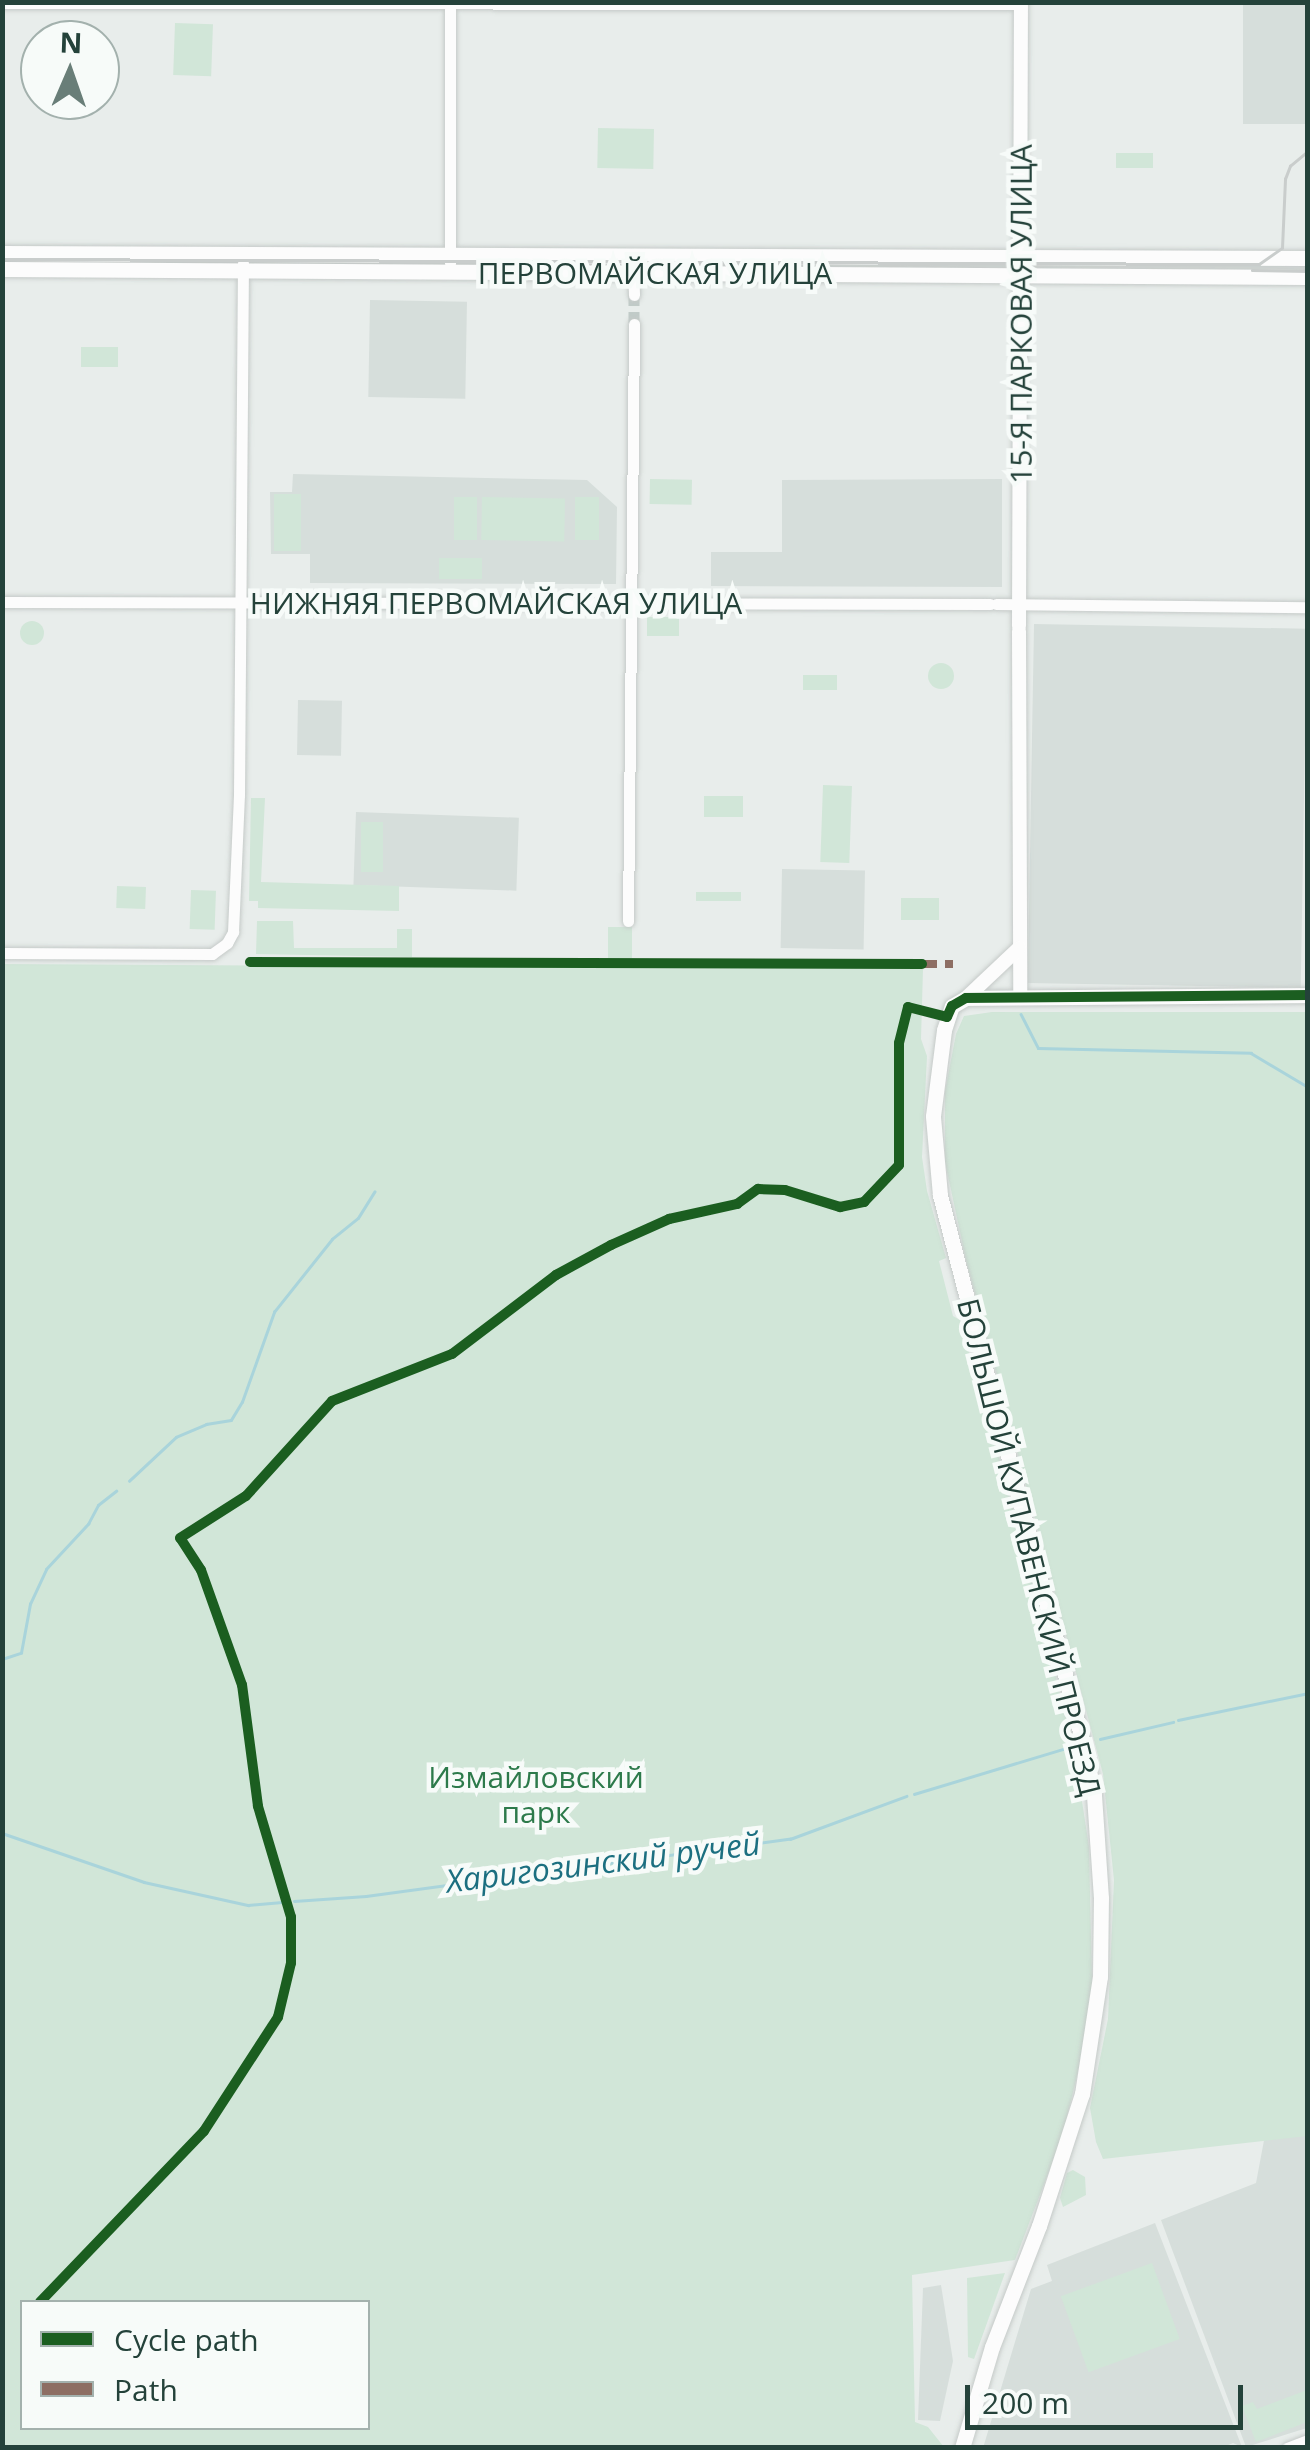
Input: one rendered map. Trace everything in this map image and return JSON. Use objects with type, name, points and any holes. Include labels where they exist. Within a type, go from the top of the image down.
[{"type":"main road","name":"ПЕРВОМАЙСКАЯ УЛИЦА","points":[[2,253],[450,272],[633,263],[1022,256],[1308,258]]},
{"type":"main road","name":"ПЕРВОМАЙСКАЯ УЛИЦА","points":[[2,270],[450,254],[1022,276],[1308,276]]},
{"type":"main road","points":[[966,998],[1308,994]]},
{"type":"main road","name":"БОЛЬШОЙ КУПАВЕНСКИЙ ПРОЕЗД","points":[[962,2448],[992,2347],[1052,2190],[1082,2094],[1098,1995],[1101,1898],[1094,1794],[1084,1743],[933,1156],[935,1083],[944,1030],[952,1006],[966,998]]},
{"type":"street","points":[[2,3],[1021,3]]},
{"type":"street","name":"15-Я ПАРКОВАЯ УЛИЦА","points":[[1020,996],[1021,3]]},
{"type":"street","points":[[450,4],[450,272]]},
{"type":"street","points":[[2,953],[202,954],[227,943],[236,916],[243,262]]},
{"type":"street","points":[[633,263],[634,296]]},
{"type":"street","points":[[628,920],[634,324]]},
{"type":"street","name":"НИЖНЯЯ ПЕРВОМАЙСКАЯ УЛИЦА","points":[[2,602],[1308,607]]},
{"type":"street","points":[[966,998],[1020,947]]},
{"type":"street","points":[[1286,2448],[1308,2440]]},
{"type":"shaded area","points":[[1243,3],[1307,3],[1307,124],[1243,124]]},
{"type":"shaded area","points":[[370,300],[467,302],[465,399],[368,397]]},
{"type":"shaded area","points":[[293,474],[587,480],[617,507],[616,584],[310,583],[310,554],[271,554],[270,492],[292,492]]},
{"type":"shaded area","points":[[1002,479],[1002,587],[711,586],[711,552],[782,552],[782,480]]},
{"type":"shaded area","points":[[1034,624],[1307,629],[1301,988],[1028,983]]},
{"type":"shaded area","points":[[298,700],[342,701],[341,756],[297,755]]},
{"type":"shaded area","points":[[356,812],[519,818],[516,891],[353,885]]},
{"type":"shaded area","points":[[782,869],[865,870],[864,949],[781,948]]},
{"type":"shaded area","points":[[1307,2120],[1307,2428],[1246,2447],[1161,2220],[1256,2183],[1265,2135]]},
{"type":"shaded area","points":[[1155,2223],[1242,2447],[1233,2443],[1221,2448],[983,2448],[1031,2289],[1052,2281],[1047,2265]]},
{"type":"shaded area","points":[[941,2285],[953,2361],[940,2421],[918,2420],[923,2288]]},
{"type":"green space","points":[[175,23],[213,24],[211,76],[173,75]]},
{"type":"green space","points":[[598,128],[654,129],[653,169],[597,168]]},
{"type":"green space","points":[[1116,153],[1153,153],[1153,168],[1116,168]]},
{"type":"green space","points":[[81,347],[118,347],[118,367],[81,367]]},
{"type":"green space","points":[[650,479],[692,480],[692,505],[650,504]]},
{"type":"green space","points":[[274,494],[301,494],[301,551],[274,551]]},
{"type":"green space","points":[[454,497],[477,497],[477,540],[454,540]]},
{"type":"green space","points":[[482,497],[565,498],[564,541],[481,540]]},
{"type":"green space","points":[[575,497],[599,497],[599,540],[575,540]]},
{"type":"green space","points":[[439,558],[482,558],[482,579],[439,579]]},
{"type":"green space","points":[[647,617],[679,617],[679,636],[647,636]]},
{"type":"green space","points":[[27,621],[37,621],[44,633],[37,645],[27,645],[20,638],[20,628]]},
{"type":"green space","points":[[941,663],[950,667],[954,676],[950,685],[941,689],[932,685],[928,676],[932,667]]},
{"type":"green space","points":[[803,675],[837,675],[837,690],[803,690]]},
{"type":"green space","points":[[823,785],[852,786],[849,863],[820,862]]},
{"type":"green space","points":[[704,796],[743,796],[743,817],[704,817]]},
{"type":"green space","points":[[251,798],[265,798],[261,882],[399,886],[399,911],[258,908],[258,901],[249,901]]},
{"type":"green space","points":[[361,822],[383,822],[383,872],[361,872]]},
{"type":"green space","points":[[117,886],[146,887],[145,909],[116,908]]},
{"type":"green space","points":[[191,890],[216,891],[215,930],[190,929]]},
{"type":"green space","points":[[696,892],[741,892],[741,901],[696,901]]},
{"type":"green space","points":[[901,898],[939,898],[939,920],[901,920]]},
{"type":"green space","points":[[257,921],[293,921],[294,948],[397,948],[397,929],[412,929],[412,957],[256,954]]},
{"type":"green space","points":[[608,927],[632,927],[632,958],[608,958]]},
{"type":"green space","name":"Измайловский парк","points":[[3,964],[923,969],[921,1039],[927,1056],[922,1157],[927,1191],[946,1258],[939,1261],[953,1316],[960,1320],[1046,1623],[1044,1631],[1074,1749],[1089,1847],[1092,1983],[1086,2039],[1062,2137],[1015,2260],[912,2275],[915,2422],[928,2427],[944,2447],[3,2447]]},
{"type":"green space","points":[[992,1012],[1307,1012],[1307,2136],[1103,2159],[1096,2142],[1090,2108],[1108,2019],[1114,1880],[1103,1774],[966,1260],[945,1162],[945,1091],[956,1034],[964,1016]]},
{"type":"green space","points":[[1073,2170],[1085,2177],[1086,2195],[1063,2207],[1060,2198],[1067,2173]]},
{"type":"green space","points":[[1152,2263],[1180,2339],[1089,2372],[1061,2296]]},
{"type":"green space","points":[[1005,2273],[974,2359],[968,2357],[967,2278]]},
{"type":"green space","points":[[1307,2390],[1307,2422],[1256,2442],[1242,2406],[1253,2402],[1257,2409]]},
{"type":"waterway","points":[[1021,1014],[1038,1048],[1251,1053],[1308,1087]]},
{"type":"waterway","points":[[129,1481],[176,1437],[206,1424],[231,1420],[242,1402],[274,1312],[332,1239],[358,1218],[374,1192]]},
{"type":"waterway","points":[[2,1659],[21,1653],[30,1604],[46,1569],[88,1524],[98,1505],[116,1491]]},
{"type":"waterway","name":"Харигозинский ручей","points":[[1178,1720],[1308,1693]]},
{"type":"waterway","name":"Харигозинский ручей","points":[[1100,1739],[1173,1722]]},
{"type":"waterway","name":"Харигозинский ручей","points":[[914,1794],[1066,1748]]},
{"type":"waterway","name":"Харигозинский ручей","points":[[294,1901],[366,1896],[790,1839],[906,1796]]},
{"type":"waterway","name":"Харигозинский ручей","points":[[2,1833],[144,1882],[248,1905],[282,1902]]},
{"type":"tunnel","points":[[634,295],[634,324]]},
{"type":"tram line","points":[[2,259],[1259,264],[1282,248],[1285,179],[1290,166],[1308,151]]},
{"type":"tram line","points":[[1252,270],[1308,271]]},
{"type":"marked path","points":[[922,964],[953,964]]},
{"type":"cycle path","points":[[250,962],[922,964]]},
{"type":"cycle path","points":[[42,2300],[204,2131],[278,2017],[291,1963],[291,1917],[258,1806],[242,1685],[201,1570],[180,1538],[246,1496],[332,1401],[452,1354],[556,1275],[611,1245],[669,1219],[737,1204],[758,1189],[785,1190],[840,1207],[864,1202],[899,1165],[899,1043],[908,1007],[947,1017],[952,1006],[966,998],[1308,995]]}]
